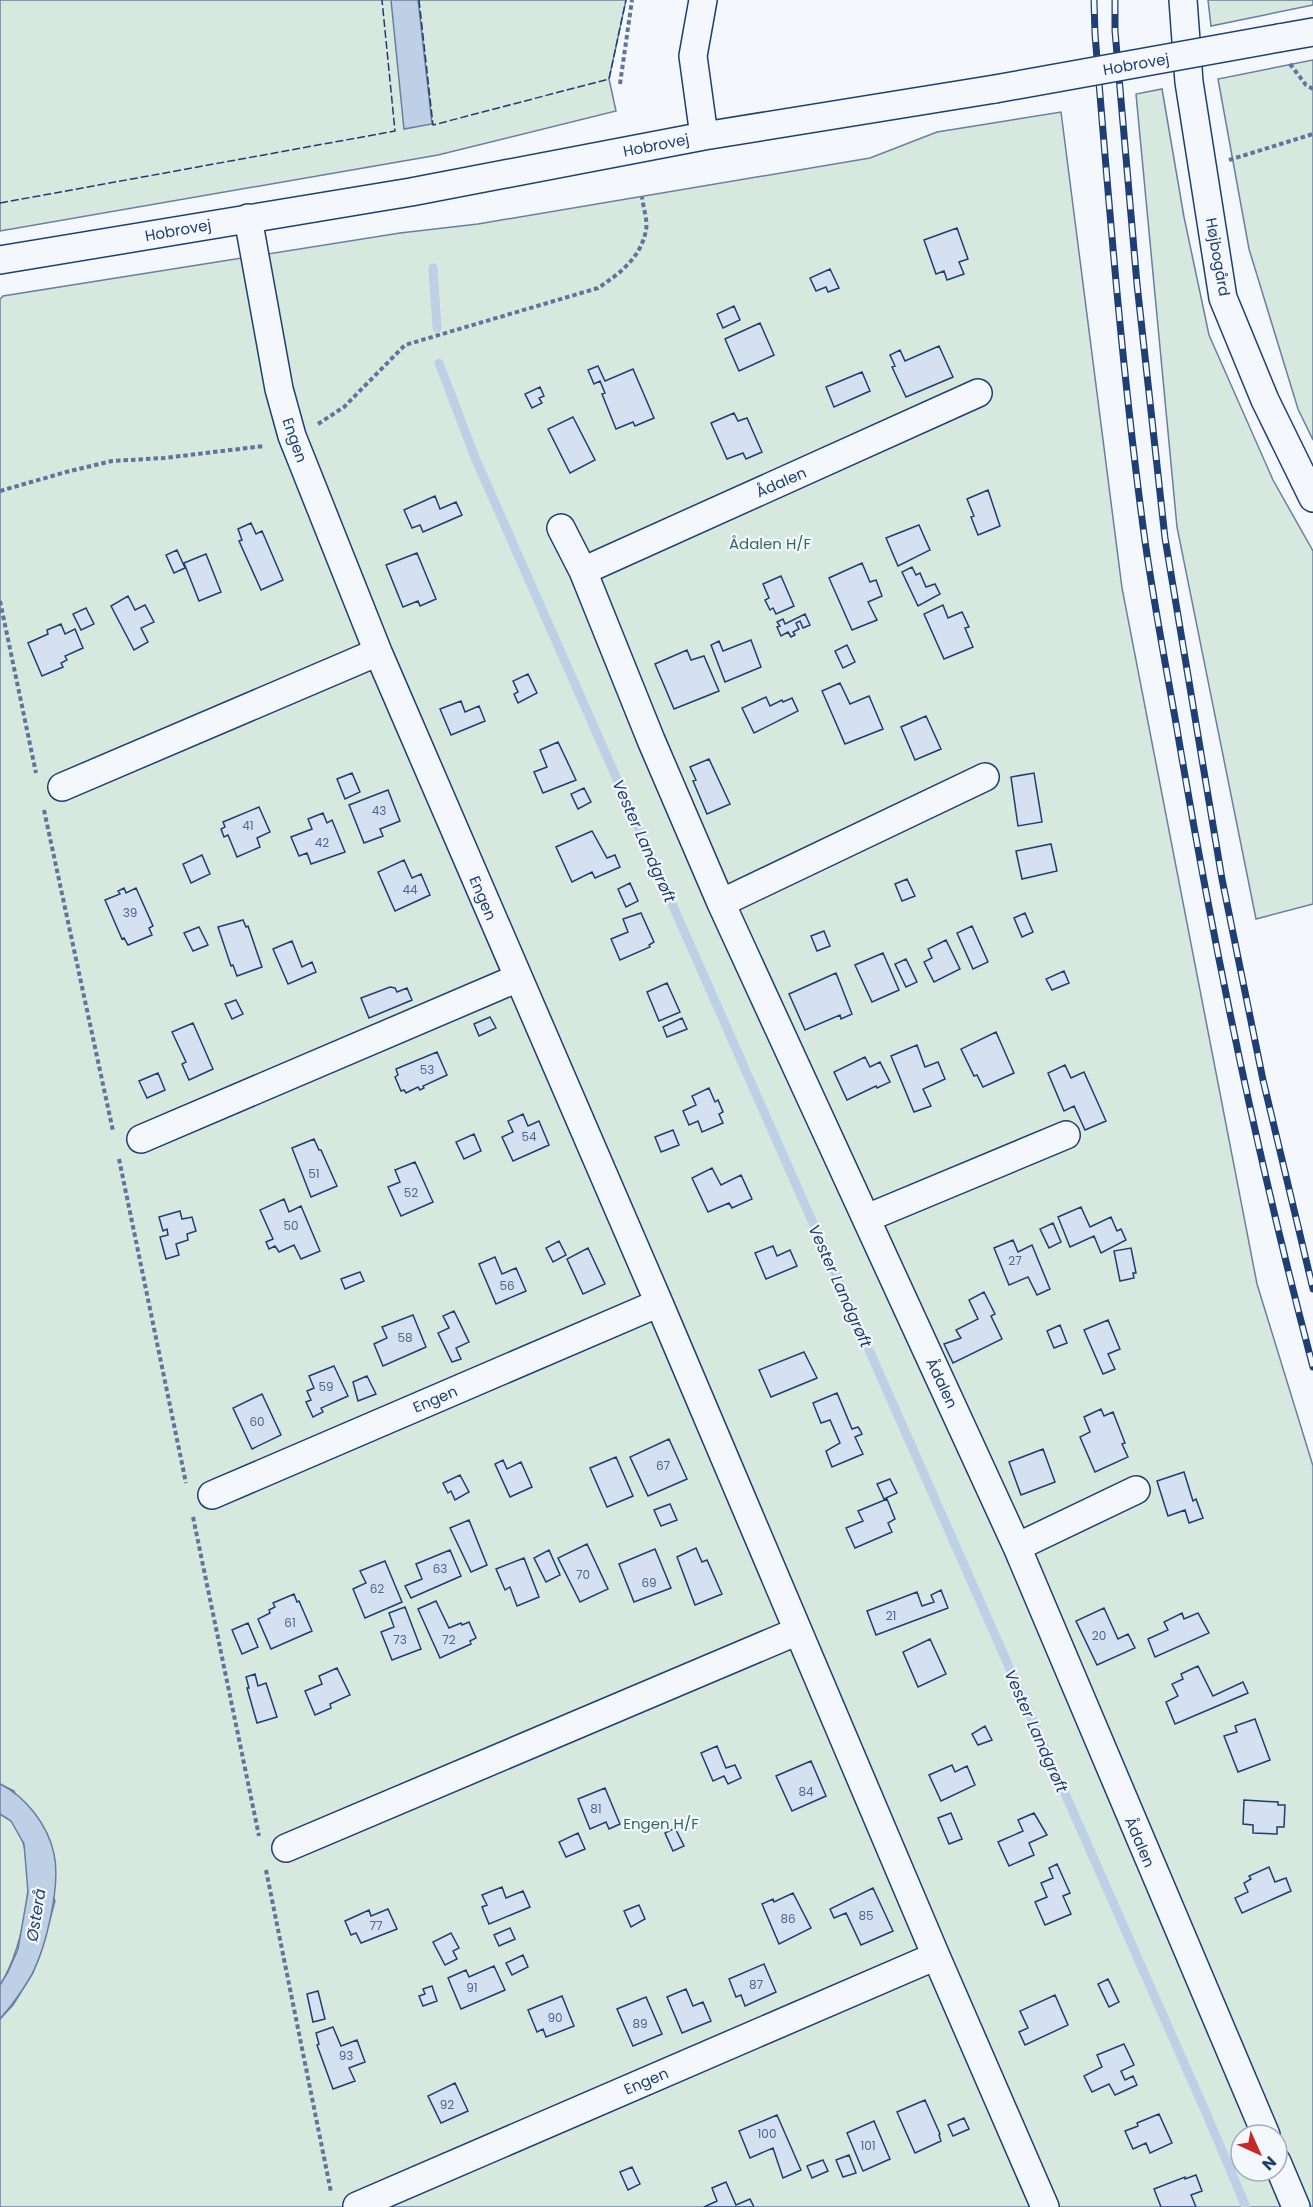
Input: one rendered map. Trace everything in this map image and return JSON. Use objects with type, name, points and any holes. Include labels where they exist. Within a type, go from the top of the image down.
[{"type":"street","points":[[703,0],[693,56],[704,136]]},
{"type":"street","name":"Højbogård","points":[[1183,0],[1189,82],[1223,298],[1265,400],[1313,498]]},
{"type":"street","name":"Hobrovej","points":[[0,260],[411,192],[704,136],[995,89],[1313,32]]},
{"type":"street","name":"Engen","points":[[248,218],[279,389],[292,436],[378,652],[1045,2207]]},
{"type":"street","name":"Ådalen","points":[[583,571],[978,393]]},
{"type":"street","name":"Ådalen","points":[[561,528],[583,571],[651,740],[721,903],[1017,1548],[1261,2123]]},
{"type":"street","points":[[62,787],[378,652]]},
{"type":"street","points":[[721,903],[985,777]]},
{"type":"street","points":[[141,1139],[518,978]]},
{"type":"street","points":[[867,1218],[1066,1136]]},
{"type":"street","name":"Engen","points":[[197,1498],[659,1303]]},
{"type":"street","points":[[1017,1548],[1136,1490]]},
{"type":"street","points":[[275,1855],[798,1631]]},
{"type":"street","name":"Engen","points":[[357,2206],[936,1956]]},
{"type":"street","points":[[1286,2183],[1296,2207]]},
{"type":"path","points":[[620,84],[632,0]]},
{"type":"path","points":[[1203,168],[1313,134]]},
{"type":"path","points":[[0,491],[112,461],[165,458],[265,446],[292,436],[318,424],[344,407],[405,345],[598,288],[621,273],[635,256],[646,230],[642,197]]},
{"type":"path","points":[[0,601],[36,774]]},
{"type":"path","points":[[43,808],[114,1135]]},
{"type":"path","points":[[119,1158],[197,1498],[260,1838]]},
{"type":"path","points":[[275,1855],[332,2195]]},
{"type":"green space","points":[[0,0],[626,0],[609,79],[616,111],[438,155],[0,231]]},
{"type":"green space","points":[[1208,0],[1313,0],[1313,5],[1211,26]]},
{"type":"green space","points":[[1313,60],[1313,440],[1298,409],[1249,249],[1218,79]]},
{"type":"green space","points":[[1162,89],[1184,217],[1209,335],[1273,480],[1313,551],[1313,904],[1256,919],[1177,527],[1136,94]]},
{"type":"green space","points":[[1061,112],[1122,588],[1257,1284],[1313,1466],[1313,2207],[0,2207],[0,2019],[13,2005],[33,1973],[55,1901],[14,1791],[0,1784],[0,299],[3,296],[400,233],[478,224],[870,158],[937,132]]},
{"type":"green space","points":[[0,1814],[12,1822],[21,1838],[27,1857],[28,1880],[23,1927],[9,1969],[0,1985]]},
{"type":"water","points":[[391,0],[418,0],[432,124],[404,129]]},
{"type":"water","name":"Østerå","points":[[0,1784],[19,1796],[41,1823],[51,1843],[56,1867],[51,1916],[37,1962],[25,1986],[0,2019],[0,1985],[18,1949],[28,1892],[24,1844],[11,1821],[0,1814]]},
{"type":"building","points":[[957,228],[968,259],[959,262],[964,274],[947,280],[944,271],[936,274],[924,240]]},
{"type":"building","points":[[830,269],[839,288],[828,292],[826,287],[816,291],[810,278]]},
{"type":"building","points":[[734,306],[740,320],[723,328],[717,314]]},
{"type":"building","points":[[760,323],[774,355],[739,371],[725,339]]},
{"type":"building","points":[[939,346],[953,377],[906,397],[892,367],[895,366],[890,355],[900,350],[905,361]]},
{"type":"building","points":[[598,366],[605,381],[633,369],[654,418],[635,426],[633,422],[616,429],[602,394],[605,393],[600,381],[594,384],[588,370]]},
{"type":"building","points":[[862,372],[870,391],[834,407],[826,387]]},
{"type":"building","points":[[540,387],[544,396],[539,398],[542,403],[532,408],[525,394]]},
{"type":"building","points":[[734,413],[738,421],[747,418],[762,452],[746,459],[743,453],[727,459],[711,423]]},
{"type":"building","points":[[573,417],[595,460],[570,473],[548,429]]},
{"type":"building","points":[[988,490],[1000,526],[978,535],[967,499]]},
{"type":"building","points":[[435,496],[440,509],[456,502],[462,515],[423,532],[420,525],[412,528],[404,510]]},
{"type":"building","points":[[251,523],[256,534],[262,531],[283,580],[261,590],[239,541],[242,540],[238,529]]},
{"type":"building","points":[[919,525],[930,550],[898,566],[886,538]]},
{"type":"building","points":[[177,550],[185,568],[174,573],[166,555]]},
{"type":"building","points":[[417,553],[436,599],[420,606],[418,601],[403,607],[386,565]]},
{"type":"building","points":[[206,554],[221,592],[199,601],[184,563]]},
{"type":"building","points":[[862,563],[870,582],[876,580],[882,596],[868,602],[877,620],[852,630],[829,578]]},
{"type":"building","points":[[912,567],[916,575],[920,573],[926,587],[935,584],[940,594],[918,606],[902,572]]},
{"type":"building","points":[[781,576],[794,606],[776,614],[773,608],[770,610],[765,600],[769,598],[763,584]]},
{"type":"building","points":[[128,596],[135,610],[145,605],[154,622],[141,628],[148,642],[134,650],[111,606]]},
{"type":"building","points":[[943,605],[948,618],[962,612],[969,627],[965,628],[973,647],[944,659],[924,614]]},
{"type":"building","points":[[86,608],[94,624],[81,630],[73,614]]},
{"type":"building","points":[[805,614],[810,625],[803,628],[800,621],[796,623],[799,629],[793,632],[795,635],[791,637],[788,632],[781,636],[777,622],[783,619],[785,624]]},
{"type":"building","points":[[61,624],[65,634],[75,629],[83,648],[65,656],[67,660],[61,663],[63,667],[42,676],[28,643],[48,634],[47,630]]},
{"type":"building","points":[[751,640],[761,667],[725,682],[711,645],[719,641],[723,651]]},
{"type":"building","points":[[847,645],[855,662],[843,668],[835,651]]},
{"type":"building","points":[[687,650],[691,660],[704,656],[719,691],[674,709],[655,664]]},
{"type":"building","points":[[528,674],[537,693],[518,703],[514,694],[518,692],[513,681]]},
{"type":"building","points":[[840,683],[850,704],[869,696],[883,729],[845,744],[822,691]]},
{"type":"building","points":[[766,697],[770,706],[792,698],[798,711],[754,733],[742,708]]},
{"type":"building","points":[[461,701],[465,712],[479,706],[485,721],[451,735],[440,709]]},
{"type":"building","points":[[926,716],[941,749],[915,760],[901,727]]},
{"type":"building","points":[[558,742],[576,780],[543,793],[534,772],[547,767],[540,750]]},
{"type":"building","points":[[709,759],[730,804],[707,814],[693,781],[696,780],[690,767]]},
{"type":"building","points":[[352,773],[360,792],[345,799],[337,779]]},
{"type":"building","points":[[1034,773],[1042,822],[1018,826],[1011,777]]},
{"type":"building","points":[[584,788],[591,802],[578,809],[571,794]]},
{"type":"building","points":[[388,790],[400,821],[380,829],[383,836],[364,843],[349,805]]},
{"type":"building","points":[[259,807],[270,832],[257,838],[260,847],[237,857],[228,835],[224,837],[221,829],[225,827],[223,822]]},
{"type":"building","points":[[323,813],[327,823],[332,820],[345,852],[311,864],[307,853],[299,856],[291,837],[312,829],[308,819]]},
{"type":"building","points":[[592,831],[607,858],[615,855],[620,867],[595,878],[592,872],[572,882],[556,847]]},
{"type":"building","points":[[1051,844],[1057,871],[1022,879],[1016,851]]},
{"type":"building","points":[[202,855],[210,874],[191,883],[183,864]]},
{"type":"building","points":[[404,860],[412,878],[421,874],[430,895],[395,911],[378,872]]},
{"type":"building","points":[[907,879],[915,896],[902,901],[895,884]]},
{"type":"building","points":[[630,883],[638,901],[626,907],[618,889]]},
{"type":"building","points":[[124,888],[126,893],[136,888],[153,926],[149,928],[152,935],[128,945],[124,938],[122,939],[105,900],[120,894],[118,891]]},
{"type":"building","points":[[641,913],[654,942],[649,945],[650,947],[620,960],[611,939],[628,932],[623,919]]},
{"type":"building","points":[[1025,913],[1033,932],[1022,937],[1014,918]]},
{"type":"building","points":[[243,920],[246,927],[248,926],[262,967],[237,976],[233,965],[231,966],[218,927]]},
{"type":"building","points":[[972,926],[988,962],[973,969],[957,933]]},
{"type":"building","points":[[199,927],[208,945],[193,951],[184,933]]},
{"type":"building","points":[[824,931],[830,946],[817,951],[811,936]]},
{"type":"building","points":[[946,940],[960,969],[934,982],[924,962],[932,958],[928,949]]},
{"type":"building","points":[[292,941],[302,967],[312,962],[316,972],[288,984],[273,949]]},
{"type":"building","points":[[883,953],[899,990],[872,1002],[855,965]]},
{"type":"building","points":[[906,959],[917,982],[906,987],[895,964]]},
{"type":"building","points":[[1064,971],[1069,983],[1052,990],[1046,979]]},
{"type":"building","points":[[836,973],[852,1014],[841,1019],[840,1015],[805,1030],[789,994]]},
{"type":"building","points":[[667,983],[680,1012],[659,1021],[647,992]]},
{"type":"building","points":[[390,987],[395,988],[397,992],[407,988],[412,1000],[369,1018],[361,998]]},
{"type":"building","points":[[236,1000],[243,1014],[232,1019],[225,1004]]},
{"type":"building","points":[[490,1017],[496,1028],[479,1036],[474,1024]]},
{"type":"building","points":[[682,1018],[687,1029],[667,1037],[663,1027]]},
{"type":"building","points":[[193,1023],[213,1069],[189,1080],[182,1064],[186,1062],[172,1032]]},
{"type":"building","points":[[996,1032],[1014,1073],[983,1087],[977,1075],[974,1076],[961,1049]]},
{"type":"building","points":[[917,1045],[925,1067],[938,1062],[945,1079],[923,1089],[931,1106],[914,1112],[891,1056]]},
{"type":"building","points":[[437,1052],[447,1075],[423,1086],[424,1088],[420,1090],[418,1087],[406,1093],[404,1090],[401,1091],[395,1077],[398,1075],[396,1069]]},
{"type":"building","points":[[865,1057],[870,1067],[880,1062],[890,1082],[847,1100],[834,1072]]},
{"type":"building","points":[[1065,1065],[1071,1078],[1084,1072],[1106,1121],[1085,1130],[1074,1106],[1064,1111],[1048,1073]]},
{"type":"building","points":[[158,1073],[165,1090],[147,1098],[139,1081]]},
{"type":"building","points":[[709,1088],[715,1102],[718,1100],[723,1112],[719,1114],[723,1123],[702,1132],[698,1121],[689,1125],[683,1111],[696,1105],[692,1096]]},
{"type":"building","points":[[523,1114],[528,1126],[539,1121],[549,1145],[513,1161],[502,1137],[513,1132],[508,1121]]},
{"type":"building","points":[[673,1130],[679,1145],[661,1152],[655,1137]]},
{"type":"building","points":[[474,1134],[481,1151],[464,1159],[456,1142]]},
{"type":"building","points":[[314,1139],[337,1186],[311,1197],[292,1148]]},
{"type":"building","points":[[415,1162],[433,1202],[401,1216],[388,1187],[400,1182],[395,1170]]},
{"type":"building","points":[[712,1168],[721,1185],[741,1175],[752,1199],[732,1208],[729,1203],[708,1212],[692,1178]]},
{"type":"building","points":[[284,1199],[289,1212],[301,1206],[320,1251],[301,1259],[294,1245],[279,1252],[275,1246],[269,1249],[266,1242],[273,1239],[260,1210]]},
{"type":"building","points":[[1081,1207],[1090,1227],[1111,1217],[1117,1231],[1121,1229],[1126,1240],[1101,1253],[1094,1236],[1070,1247],[1058,1217]]},
{"type":"building","points":[[180,1211],[182,1219],[192,1217],[196,1231],[187,1234],[188,1240],[176,1244],[179,1255],[166,1259],[160,1237],[168,1235],[167,1229],[163,1231],[159,1217]]},
{"type":"building","points":[[1053,1223],[1061,1242],[1049,1248],[1040,1229]]},
{"type":"building","points":[[1013,1240],[1018,1252],[1032,1245],[1050,1289],[1037,1295],[1028,1277],[1009,1285],[994,1248]]},
{"type":"building","points":[[559,1241],[566,1255],[553,1262],[546,1248]]},
{"type":"building","points":[[773,1246],[777,1256],[790,1250],[797,1266],[766,1279],[755,1253]]},
{"type":"building","points":[[588,1248],[605,1284],[583,1294],[567,1259]]},
{"type":"building","points":[[1131,1248],[1136,1273],[1133,1273],[1134,1278],[1120,1281],[1114,1251]]},
{"type":"building","points":[[495,1257],[502,1274],[516,1268],[526,1291],[496,1304],[479,1264]]},
{"type":"building","points":[[360,1272],[364,1281],[345,1289],[341,1279]]},
{"type":"building","points":[[984,1292],[995,1314],[991,1316],[1002,1339],[953,1363],[944,1344],[961,1338],[956,1330],[978,1319],[969,1300]]},
{"type":"building","points":[[454,1311],[469,1342],[456,1348],[461,1359],[452,1362],[438,1333],[449,1328],[443,1316]]},
{"type":"building","points":[[413,1315],[426,1347],[383,1366],[374,1344],[387,1338],[382,1327]]},
{"type":"building","points":[[1108,1320],[1120,1349],[1108,1354],[1115,1369],[1103,1374],[1084,1330]]},
{"type":"building","points":[[1060,1325],[1067,1343],[1054,1348],[1047,1331]]},
{"type":"building","points":[[804,1352],[817,1378],[771,1397],[759,1370]]},
{"type":"building","points":[[334,1366],[348,1396],[321,1408],[323,1412],[313,1417],[306,1402],[311,1400],[307,1391],[314,1388],[309,1376]]},
{"type":"building","points":[[367,1376],[376,1394],[358,1401],[353,1382]]},
{"type":"building","points":[[837,1393],[852,1429],[858,1427],[862,1434],[855,1437],[863,1454],[832,1467],[826,1451],[840,1443],[830,1420],[821,1423],[813,1403]]},
{"type":"building","points":[[262,1394],[281,1435],[252,1449],[233,1408]]},
{"type":"building","points":[[1101,1409],[1104,1416],[1113,1412],[1128,1457],[1095,1472],[1080,1437],[1090,1432],[1084,1417]]},
{"type":"building","points":[[669,1439],[687,1479],[648,1496],[630,1457]]},
{"type":"building","points":[[1043,1449],[1055,1482],[1021,1495],[1009,1462]]},
{"type":"building","points":[[616,1457],[633,1496],[607,1507],[590,1468]]},
{"type":"building","points":[[503,1460],[507,1469],[521,1462],[532,1487],[510,1497],[495,1464]]},
{"type":"building","points":[[1184,1472],[1193,1501],[1196,1499],[1203,1518],[1189,1523],[1185,1510],[1168,1516],[1157,1481]]},
{"type":"building","points":[[460,1475],[469,1492],[455,1500],[451,1491],[448,1493],[443,1483]]},
{"type":"building","points":[[890,1479],[897,1493],[884,1499],[877,1484]]},
{"type":"building","points":[[887,1499],[895,1519],[888,1523],[892,1532],[855,1548],[846,1528],[863,1521],[858,1511]]},
{"type":"building","points":[[670,1504],[677,1520],[661,1526],[654,1510]]},
{"type":"building","points":[[469,1520],[487,1565],[471,1572],[450,1528]]},
{"type":"building","points":[[587,1544],[608,1589],[580,1602],[558,1558]]},
{"type":"building","points":[[696,1548],[702,1562],[707,1560],[722,1594],[695,1605],[677,1557]]},
{"type":"building","points":[[655,1549],[671,1588],[634,1602],[619,1564]]},
{"type":"building","points":[[450,1550],[461,1576],[411,1598],[405,1586],[422,1579],[416,1564]]},
{"type":"building","points":[[549,1550],[560,1575],[546,1582],[534,1558]]},
{"type":"building","points":[[524,1558],[539,1597],[517,1606],[510,1587],[505,1590],[496,1569]]},
{"type":"building","points":[[385,1561],[402,1602],[365,1618],[353,1589],[366,1583],[360,1571]]},
{"type":"building","points":[[941,1590],[948,1608],[876,1635],[867,1611],[917,1592],[922,1606],[934,1602],[931,1595]]},
{"type":"building","points":[[294,1594],[312,1631],[271,1649],[258,1619],[270,1613],[269,1610],[275,1607],[273,1603]]},
{"type":"building","points":[[436,1601],[449,1628],[469,1622],[476,1638],[470,1641],[471,1644],[440,1658],[418,1609]]},
{"type":"building","points":[[405,1607],[421,1649],[392,1660],[381,1632],[394,1627],[389,1613]]},
{"type":"building","points":[[1104,1608],[1118,1639],[1128,1634],[1135,1648],[1097,1665],[1076,1621]]},
{"type":"building","points":[[1182,1613],[1184,1619],[1198,1613],[1209,1633],[1155,1657],[1148,1639],[1168,1630],[1164,1622]]},
{"type":"building","points":[[248,1623],[258,1647],[242,1654],[232,1630]]},
{"type":"building","points":[[930,1639],[946,1674],[918,1687],[903,1652]]},
{"type":"building","points":[[1198,1666],[1213,1696],[1243,1682],[1248,1693],[1175,1724],[1166,1702],[1178,1696],[1172,1684],[1183,1679],[1181,1674]]},
{"type":"building","points":[[337,1668],[350,1695],[330,1704],[331,1708],[315,1715],[305,1691],[322,1684],[319,1676]]},
{"type":"building","points":[[255,1674],[258,1686],[266,1683],[277,1717],[257,1723],[246,1677]]},
{"type":"building","points":[[1255,1719],[1270,1760],[1238,1772],[1224,1736],[1237,1732],[1235,1726]]},
{"type":"building","points":[[985,1726],[992,1740],[978,1745],[972,1734]]},
{"type":"building","points":[[717,1746],[726,1768],[735,1765],[741,1778],[728,1784],[724,1776],[713,1781],[701,1753]]},
{"type":"building","points":[[811,1761],[826,1796],[792,1811],[776,1776]]},
{"type":"building","points":[[952,1765],[955,1772],[967,1766],[975,1785],[941,1801],[929,1775]]},
{"type":"building","points":[[605,1788],[620,1824],[609,1829],[606,1822],[590,1829],[578,1799]]},
{"type":"building","points":[[1244,1800],[1278,1802],[1278,1805],[1285,1805],[1284,1827],[1277,1827],[1277,1834],[1253,1833],[1253,1825],[1243,1824]]},
{"type":"building","points":[[951,1813],[962,1839],[949,1844],[938,1818]]},
{"type":"building","points":[[1034,1813],[1047,1835],[1029,1843],[1034,1855],[1009,1866],[998,1842],[1023,1831],[1018,1820]]},
{"type":"building","points":[[675,1828],[684,1846],[673,1851],[665,1833]]},
{"type":"building","points":[[578,1833],[585,1849],[566,1857],[559,1842]]},
{"type":"building","points":[[1057,1864],[1070,1893],[1063,1896],[1071,1914],[1045,1925],[1035,1902],[1047,1897],[1041,1883],[1053,1878],[1049,1868]]},
{"type":"building","points":[[1269,1867],[1275,1882],[1286,1878],[1291,1891],[1242,1913],[1235,1898],[1248,1892],[1244,1883],[1251,1879],[1249,1876]]},
{"type":"building","points":[[502,1887],[506,1898],[523,1891],[530,1907],[489,1924],[482,1907],[487,1905],[482,1895]]},
{"type":"building","points":[[873,1888],[893,1931],[861,1945],[846,1913],[834,1918],[830,1909]]},
{"type":"building","points":[[793,1893],[811,1928],[779,1944],[762,1904],[773,1899],[774,1902]]},
{"type":"building","points":[[639,1905],[645,1919],[631,1927],[624,1911]]},
{"type":"building","points":[[388,1909],[397,1929],[361,1943],[356,1933],[351,1935],[345,1921],[369,1910],[371,1916]]},
{"type":"building","points":[[510,1928],[515,1939],[499,1946],[494,1935]]},
{"type":"building","points":[[451,1933],[459,1948],[453,1951],[457,1959],[445,1965],[433,1942]]},
{"type":"building","points":[[523,1955],[528,1967],[512,1975],[506,1963]]},
{"type":"building","points":[[764,1964],[776,1992],[745,2006],[741,1995],[736,1997],[729,1979]]},
{"type":"building","points":[[494,1966],[505,1990],[461,2009],[448,1978],[466,1970],[469,1977]]},
{"type":"building","points":[[1108,1979],[1119,2002],[1109,2007],[1098,1984]]},
{"type":"building","points":[[432,1986],[437,2001],[423,2006],[419,1996],[425,1994],[423,1989]]},
{"type":"building","points":[[686,1989],[693,2006],[703,2002],[711,2021],[682,2033],[667,1997]]},
{"type":"building","points":[[318,1991],[325,2019],[313,2022],[307,1994]]},
{"type":"building","points":[[1055,1995],[1068,2025],[1025,2045],[1019,2032],[1028,2028],[1020,2011]]},
{"type":"building","points":[[562,1996],[574,2026],[546,2037],[543,2029],[537,2032],[528,2010]]},
{"type":"building","points":[[646,1997],[662,2034],[633,2046],[617,2009]]},
{"type":"building","points":[[333,2027],[341,2046],[357,2040],[365,2062],[349,2068],[355,2081],[333,2089],[317,2045],[319,2044],[316,2033]]},
{"type":"building","points":[[1124,2044],[1134,2065],[1121,2071],[1125,2080],[1133,2076],[1137,2085],[1115,2095],[1109,2084],[1092,2092],[1084,2076],[1102,2067],[1097,2055]]},
{"type":"building","points":[[455,2083],[468,2111],[441,2123],[428,2096]]},
{"type":"building","points":[[925,2100],[941,2141],[915,2153],[897,2112]]},
{"type":"building","points":[[1159,2114],[1172,2143],[1150,2153],[1146,2143],[1133,2149],[1125,2131]]},
{"type":"building","points":[[777,2115],[801,2170],[783,2178],[773,2148],[750,2158],[739,2131]]},
{"type":"building","points":[[964,2118],[969,2129],[953,2136],[948,2125]]},
{"type":"building","points":[[874,2121],[890,2159],[863,2171],[847,2133]]},
{"type":"building","points":[[849,2155],[856,2173],[843,2177],[836,2160]]},
{"type":"building","points":[[823,2160],[828,2171],[812,2178],[807,2166]]},
{"type":"building","points":[[632,2167],[640,2184],[628,2190],[620,2172]]},
{"type":"building","points":[[1196,2175],[1202,2191],[1191,2195],[1196,2207],[1161,2207],[1154,2189]]},
{"type":"building","points":[[726,2182],[736,2205],[750,2199],[754,2207],[704,2207],[717,2201],[712,2188]]},
{"type":"waterway","name":"Vester Landgrøft","points":[[433,268],[437,328]]},
{"type":"waterway","name":"Vester Landgrøft","points":[[439,363],[476,460],[1246,2207]]},
{"type":"railway","points":[[1094,0],[1123,352],[1152,588],[1237,1050],[1273,1209],[1313,1367]]},
{"type":"railway","points":[[1115,0],[1115,31],[1137,284],[1165,538],[1222,879],[1263,1080],[1313,1289]]},
{"type":"fence","points":[[0,203],[395,131],[382,0]]},
{"type":"fence","points":[[419,0],[433,125],[609,79],[626,0]]},
{"type":"park label","name":"Ådalen H/F","points":[[770,543]]},
{"type":"park label","name":"Engen H/F","points":[[661,1823]]}]
